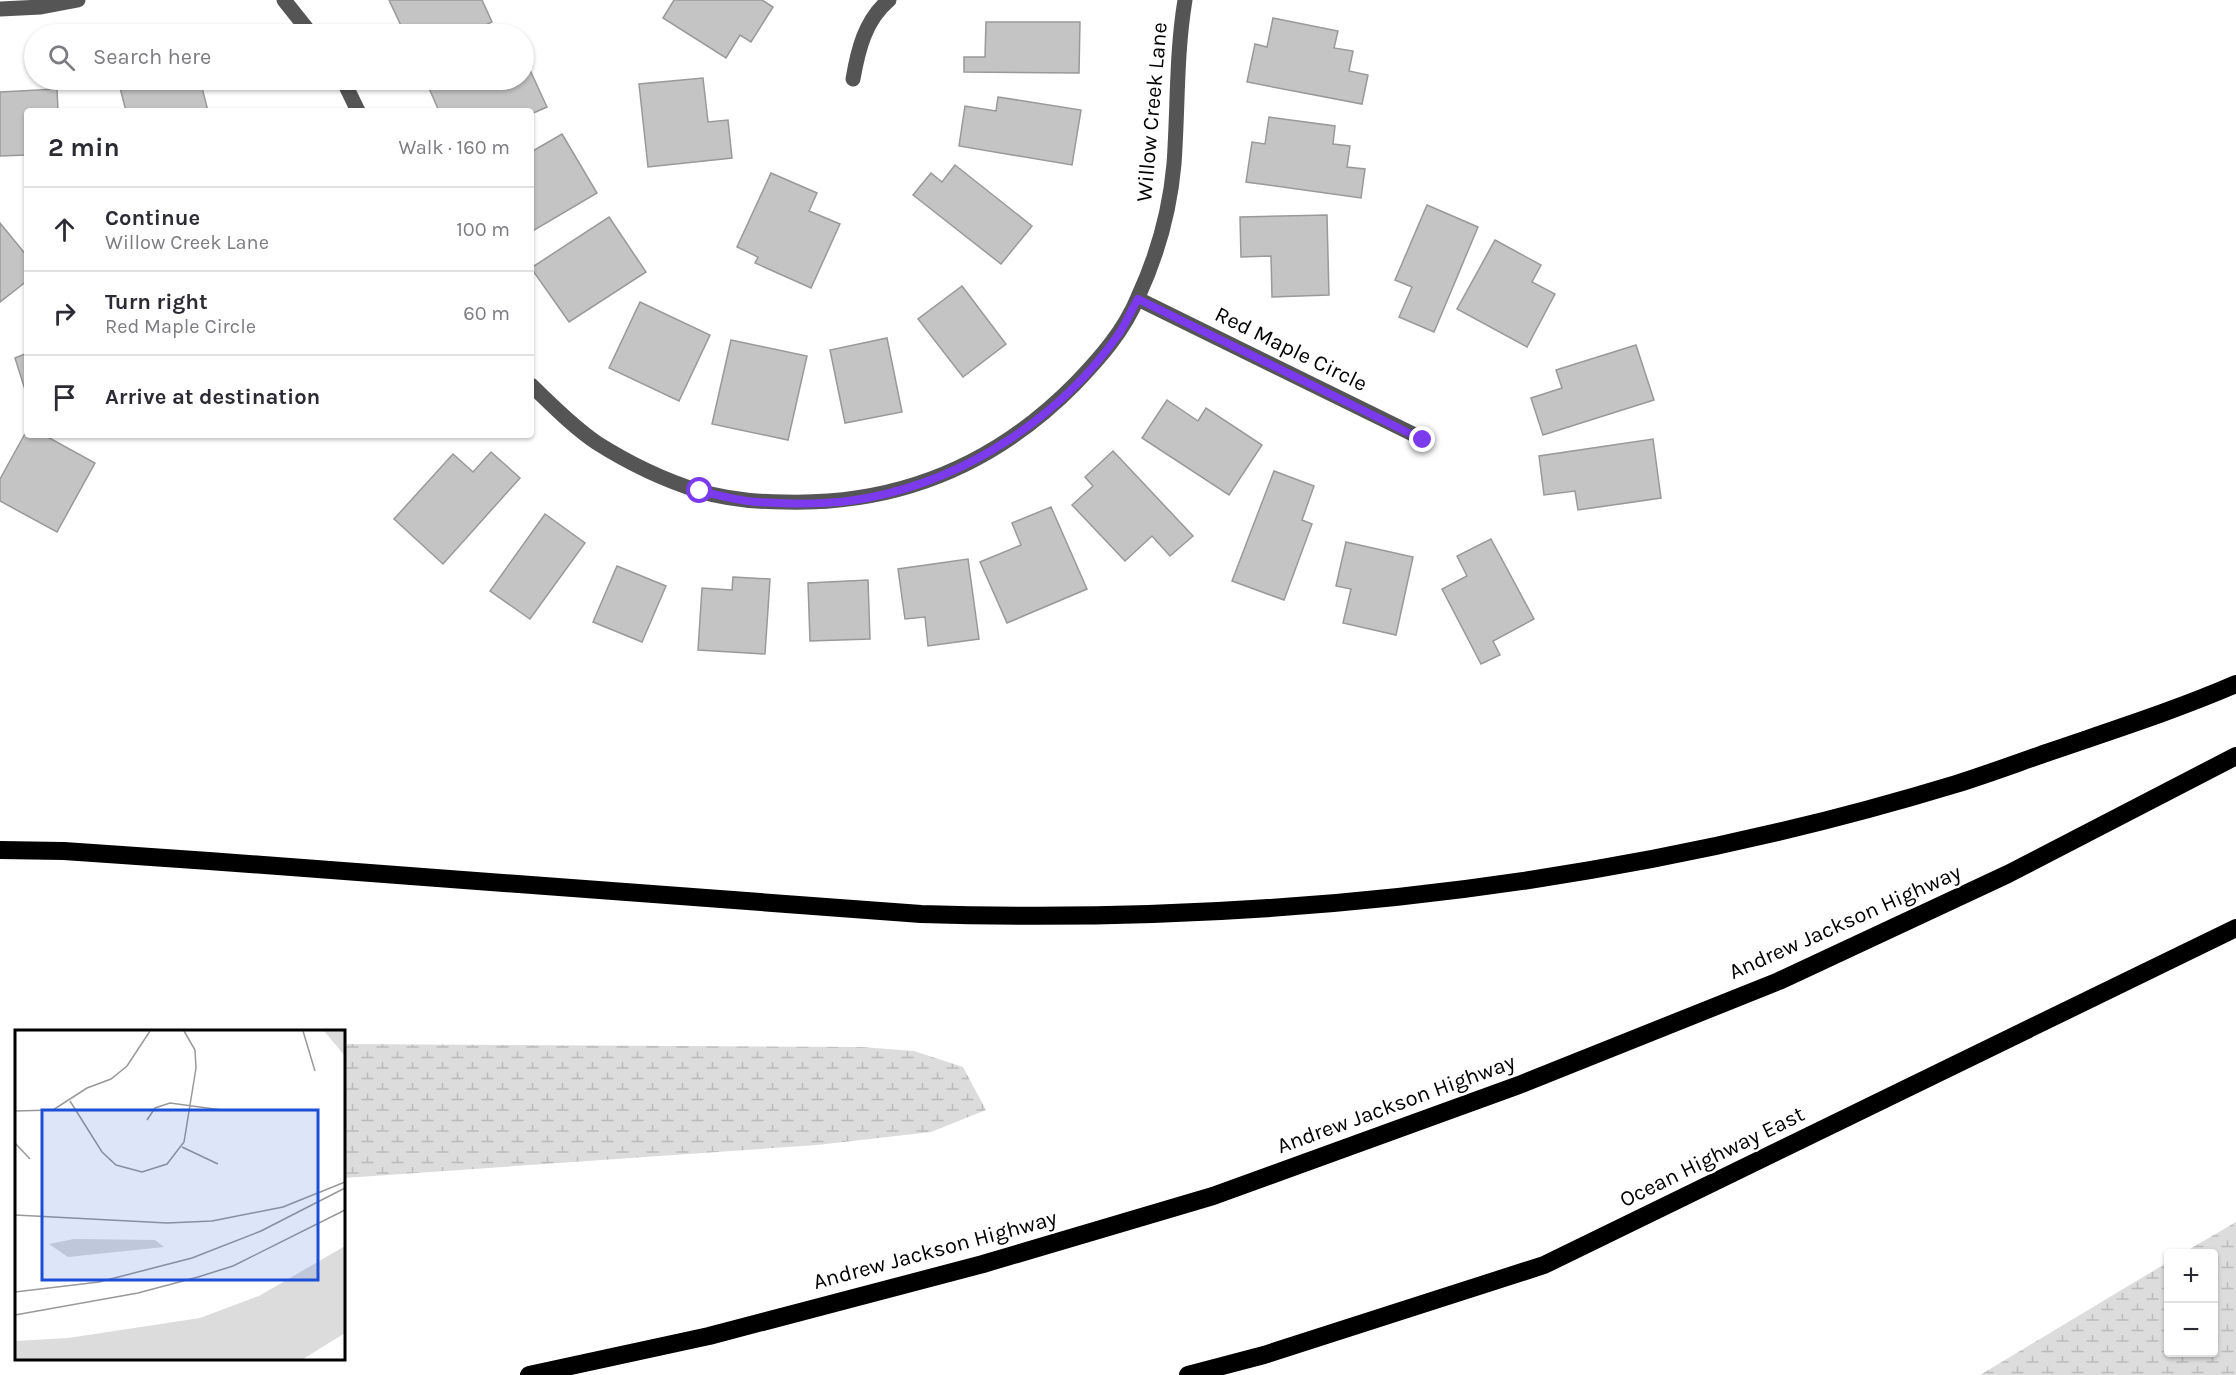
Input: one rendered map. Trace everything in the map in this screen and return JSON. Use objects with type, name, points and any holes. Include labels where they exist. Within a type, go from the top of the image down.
[{"type":"highway","points":[[0,850],[64,851],[210,861],[921,914],[1016,917],[1149,915],[1267,909],[1382,899],[1477,887],[1574,873],[1699,849],[1837,816],[1956,783],[2089,738],[2236,684]]},
{"type":"highway","name":"Andrew Jackson Highway","points":[[529,1375],[709,1336],[995,1260],[1214,1196],[1520,1085],[1779,981],[2008,874],[2236,756]]},
{"type":"highway","name":"Ocean Highway East","points":[[1188,1375],[1264,1354],[1544,1265],[2236,928]]},
{"type":"street","points":[[0,9],[41,7],[78,0]]},
{"type":"street","points":[[284,0],[303,24]]},
{"type":"street","points":[[853,79],[859,50],[869,25],[889,0]]},
{"type":"street","name":"Willow Creek Lane","points":[[534,388],[560,413],[596,442],[647,470],[700,491],[755,502],[812,503],[866,498],[916,486],[966,464],[1011,440],[1052,408],[1094,364],[1119,334],[1138,299],[1167,211],[1173,165],[1177,67],[1185,0]]},
{"type":"street","points":[[348,90],[357,108]]},
{"type":"street","name":"Red Maple Circle","points":[[1138,299],[1423,440]]},
{"type":"green space","points":[[345,1044],[862,1047],[914,1051],[963,1067],[986,1110],[931,1132],[817,1145],[345,1178]]},
{"type":"green space","points":[[2236,1222],[2236,1375],[1980,1375],[2164,1264],[2164,1357],[2218,1357],[2218,1249],[2190,1249]]},
{"type":"building","points":[[389,0],[482,0],[492,22],[488,24],[400,24]]},
{"type":"building","points":[[674,0],[762,0],[773,7],[751,42],[740,35],[726,58],[663,18]]},
{"type":"building","points":[[1273,18],[1338,31],[1334,48],[1353,51],[1349,71],[1368,75],[1362,104],[1247,82],[1255,44],[1267,47]]},
{"type":"building","points":[[986,22],[1080,22],[1079,73],[964,72],[964,57],[985,57]]},
{"type":"building","points":[[703,78],[708,122],[728,120],[732,158],[648,167],[639,84]]},
{"type":"building","points":[[534,79],[547,107],[534,113],[534,108],[438,108],[430,90],[534,90]]},
{"type":"building","points":[[57,90],[58,108],[24,108],[24,155],[0,156],[0,92]]},
{"type":"building","points":[[121,90],[203,90],[207,108],[125,108]]},
{"type":"building","points":[[998,97],[1081,110],[1072,165],[959,146],[965,106],[996,111]]},
{"type":"building","points":[[1269,117],[1335,126],[1333,144],[1350,146],[1347,167],[1365,169],[1361,198],[1246,182],[1252,142],[1265,144]]},
{"type":"building","points":[[562,134],[597,193],[534,230],[534,150]]},
{"type":"building","points":[[955,165],[1032,226],[1001,264],[913,195],[931,173],[942,182]]},
{"type":"building","points":[[771,173],[817,193],[809,211],[840,224],[811,288],[755,263],[758,257],[737,247]]},
{"type":"building","points":[[1427,205],[1478,227],[1434,332],[1399,317],[1412,287],[1395,280]]},
{"type":"building","points":[[1327,215],[1329,295],[1272,297],[1271,256],[1241,257],[1240,217]]},
{"type":"building","points":[[609,217],[646,272],[569,322],[534,272],[534,266]]},
{"type":"building","points":[[0,223],[24,252],[24,283],[0,302]]},
{"type":"building","points":[[1495,240],[1541,265],[1532,282],[1555,294],[1527,347],[1457,309]]},
{"type":"building","points":[[962,286],[1006,344],[963,377],[918,319]]},
{"type":"building","points":[[640,302],[710,335],[679,401],[609,368]]},
{"type":"building","points":[[887,338],[902,412],[845,423],[830,350]]},
{"type":"building","points":[[731,340],[807,356],[788,440],[712,424]]},
{"type":"building","points":[[1636,345],[1654,400],[1543,435],[1531,398],[1562,388],[1556,370]]},
{"type":"building","points":[[24,354],[24,386],[15,358]]},
{"type":"building","points":[[1167,400],[1198,421],[1206,408],[1262,445],[1229,495],[1142,438]]},
{"type":"building","points":[[24,435],[24,438],[49,438],[95,463],[57,532],[0,501],[0,479]]},
{"type":"building","points":[[1653,439],[1661,498],[1578,510],[1575,491],[1544,495],[1539,456]]},
{"type":"building","points":[[1113,451],[1193,536],[1170,556],[1152,536],[1125,561],[1072,505],[1093,486],[1085,477]]},
{"type":"building","points":[[491,452],[520,478],[443,564],[394,519],[453,454],[473,472]]},
{"type":"building","points":[[1274,471],[1314,486],[1302,520],[1312,524],[1284,600],[1232,581]]},
{"type":"building","points":[[1051,507],[1087,589],[1007,623],[980,562],[1021,545],[1012,523]]},
{"type":"building","points":[[545,514],[585,543],[530,619],[490,591]]},
{"type":"building","points":[[1491,539],[1534,619],[1493,641],[1500,655],[1481,664],[1442,589],[1467,576],[1457,556]]},
{"type":"building","points":[[1346,542],[1413,557],[1396,635],[1343,623],[1351,589],[1336,586]]},
{"type":"building","points":[[968,559],[979,639],[928,646],[925,617],[905,619],[898,569]]},
{"type":"building","points":[[617,566],[666,586],[642,642],[593,622]]},
{"type":"building","points":[[733,577],[770,579],[765,654],[698,650],[702,588],[732,590]]},
{"type":"building","points":[[868,580],[870,639],[810,641],[808,583]]},
{"type":"route","points":[[700,491],[755,502],[812,503],[866,498],[916,486],[966,464],[1011,440],[1052,408],[1119,334],[1138,299],[1423,440]]}]
